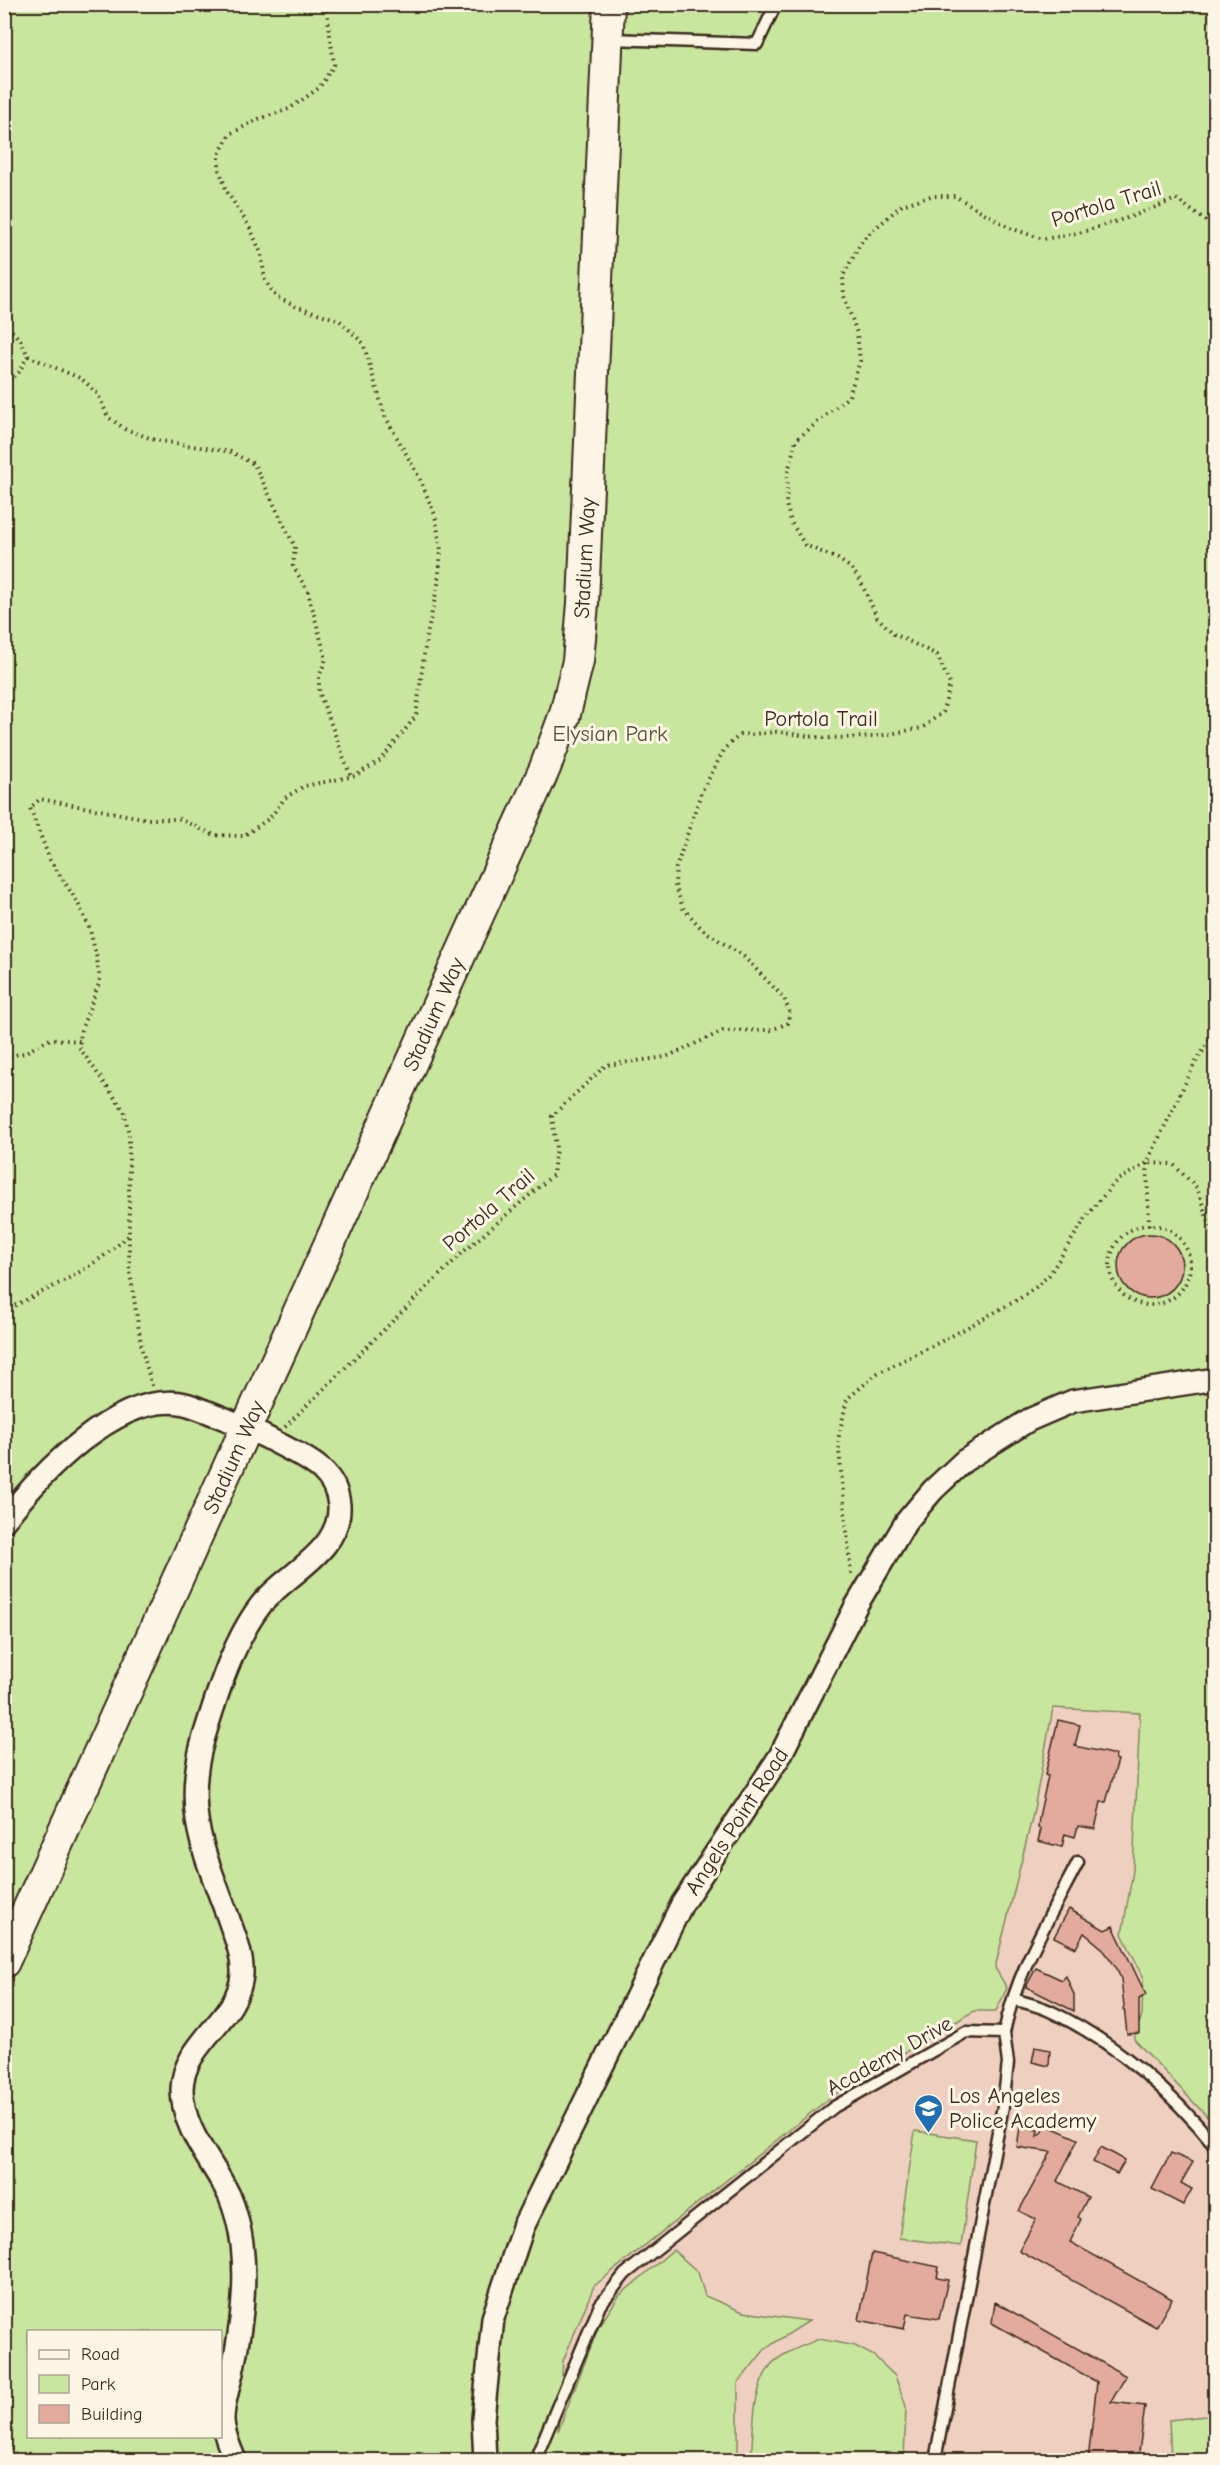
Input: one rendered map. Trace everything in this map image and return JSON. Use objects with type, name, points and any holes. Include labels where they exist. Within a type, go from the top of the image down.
[{"type":"main road","name":"Stadium Way","points":[[4,1962],[545,768],[565,714],[578,661],[583,603],[609,4]]},
{"type":"street","name":"Angels Point Road","points":[[485,2460],[483,2419],[494,2318],[523,2228],[682,1904],[780,1756],[856,1606],[906,1522],[933,1490],[964,1461],[1029,1420],[1073,1401],[1128,1391],[1171,1388],[1215,1379]]},
{"type":"street","points":[[4,1521],[30,1488],[76,1446],[125,1412],[157,1404],[181,1403],[246,1426],[318,1465],[329,1475],[339,1506],[331,1538],[261,1604],[242,1635],[202,1743],[194,1795],[196,1825],[240,1950],[242,1973],[238,1992],[227,2013],[200,2045],[189,2065],[182,2086],[185,2112],[193,2134],[230,2198],[242,2244],[243,2314],[223,2419],[228,2445],[235,2460]]},
{"type":"lane","points":[[607,39],[757,44],[776,4]]},
{"type":"lane","points":[[935,2460],[1003,2106],[1008,2063],[1004,2033],[1013,1999],[1049,1915],[1078,1862]]},
{"type":"lane","points":[[1013,1999],[1051,2011],[1098,2037],[1173,2101],[1215,2148]]},
{"type":"lane","name":"Academy Drive","points":[[535,2460],[600,2304],[625,2274],[834,2107],[966,2032],[1004,2033]]},
{"type":"path","points":[[157,1404],[142,1350],[129,1266],[129,1135],[124,1111],[79,1047],[81,1030],[100,981],[97,959],[90,930],[78,903],[51,860],[30,808],[40,799],[148,819],[179,819],[214,835],[243,836],[270,818],[285,798],[304,786],[351,777],[381,760],[416,716],[426,640],[438,584],[441,549],[435,515],[419,477],[385,416],[363,343],[339,320],[295,306],[276,297],[266,280],[261,253],[249,226],[227,192],[219,169],[219,154],[231,134],[259,119],[290,108],[319,88],[334,64],[326,4]]},
{"type":"path","name":"Portola Trail","points":[[272,1440],[372,1339],[462,1253],[553,1175],[556,1148],[552,1116],[606,1065],[666,1057],[723,1031],[771,1030],[788,1023],[789,1011],[784,998],[744,957],[702,929],[683,908],[675,885],[676,868],[701,793],[725,747],[740,735],[776,732],[824,738],[873,737],[922,728],[943,712],[950,684],[938,655],[894,634],[877,617],[860,580],[851,568],[838,559],[805,545],[791,522],[786,504],[788,472],[796,440],[849,396],[860,361],[857,333],[844,296],[843,276],[863,239],[902,204],[930,196],[956,196],[1010,228],[1043,239],[1079,233],[1176,199],[1215,228]]},
{"type":"path","points":[[4,322],[21,341],[28,356],[82,379],[98,394],[108,417],[125,429],[155,440],[231,452],[254,464],[295,547],[293,566],[308,592],[326,659],[319,677],[319,692],[351,777]]},
{"type":"path","points":[[4,383],[19,372],[28,356]]},
{"type":"path","points":[[1149,1226],[1147,1163],[1194,1065],[1215,1030]]},
{"type":"path","points":[[4,1057],[24,1053],[50,1039],[80,1041]]},
{"type":"path","points":[[856,1606],[838,1440],[847,1399],[878,1373],[1020,1299],[1036,1287],[1049,1275],[1089,1213],[1116,1180],[1147,1163],[1173,1164],[1197,1188],[1215,1245]]},
{"type":"path","points":[[1149,1226],[1162,1227],[1174,1233],[1186,1249],[1190,1267],[1187,1280],[1180,1292],[1170,1300],[1158,1305],[1132,1302],[1121,1294],[1113,1283],[1110,1270],[1110,1257],[1115,1244],[1124,1234],[1136,1228],[1149,1226]]},
{"type":"path","points":[[4,1311],[85,1271],[105,1257],[129,1235]]},
{"type":"shaded area","name":"Los Angeles Police Academy","points":[[1215,1501],[1215,2460],[555,2460],[565,2331],[714,1936]]},
{"type":"green space","name":"Elysian Park","points":[[5,5],[1215,5],[1215,2125],[1134,2039],[1142,2015],[1143,1976],[1122,1934],[1133,1871],[1140,1713],[1053,1708],[1033,1814],[995,1968],[1007,1988],[996,2011],[974,2011],[832,2096],[594,2286],[563,2361],[558,2431],[599,2326],[619,2296],[673,2250],[698,2272],[705,2296],[743,2312],[809,2321],[766,2348],[738,2383],[738,2460],[5,2460]]},
{"type":"green space","points":[[915,2131],[976,2140],[961,2246],[899,2238]]},
{"type":"green space","points":[[819,2339],[855,2346],[874,2356],[895,2376],[906,2406],[904,2460],[751,2460],[756,2400],[770,2366],[793,2350]]},
{"type":"green space","points":[[1215,2415],[1215,2460],[1171,2460],[1169,2420]]},
{"type":"building","points":[[1150,1234],[1168,1240],[1176,1248],[1182,1266],[1176,1284],[1168,1292],[1150,1298],[1132,1292],[1124,1284],[1118,1266],[1124,1248],[1132,1240]]},
{"type":"building","points":[[1058,1720],[1080,1725],[1075,1746],[1116,1755],[1115,1759],[1118,1760],[1106,1802],[1101,1802],[1095,1829],[1078,1826],[1075,1837],[1065,1834],[1062,1847],[1038,1841],[1041,1829],[1038,1828],[1039,1817],[1048,1776],[1045,1775]]},
{"type":"building","points":[[1069,1909],[1105,1930],[1113,1926],[1146,1995],[1139,1999],[1139,2033],[1127,2034],[1121,1979],[1116,1967],[1102,1948],[1084,1933],[1076,1948],[1054,1937]]},
{"type":"building","points":[[1036,1968],[1062,1980],[1066,1976],[1074,1995],[1074,2011],[1026,1987]]},
{"type":"building","points":[[1035,2047],[1050,2050],[1049,2066],[1032,2062]]},
{"type":"building","points":[[1044,2124],[1078,2139],[1057,2181],[1088,2197],[1078,2217],[1081,2219],[1070,2242],[1172,2299],[1156,2327],[1019,2251],[1036,2219],[1019,2211],[1051,2152],[1017,2147],[1020,2127],[1038,2130],[1037,2136],[1043,2131]]},
{"type":"building","points":[[1101,2147],[1125,2160],[1117,2174],[1093,2162]]},
{"type":"building","points":[[1171,2153],[1193,2162],[1181,2183],[1192,2189],[1183,2205],[1152,2189]]},
{"type":"building","points":[[872,2253],[939,2267],[937,2278],[948,2280],[939,2319],[907,2314],[904,2329],[859,2320]]},
{"type":"building","points":[[995,2302],[1126,2376],[1111,2402],[1145,2406],[1138,2460],[1088,2460],[1097,2382],[992,2323]]},
{"type":"place","name":"Los Angeles Police Academy","points":[[928,2134]]}]
